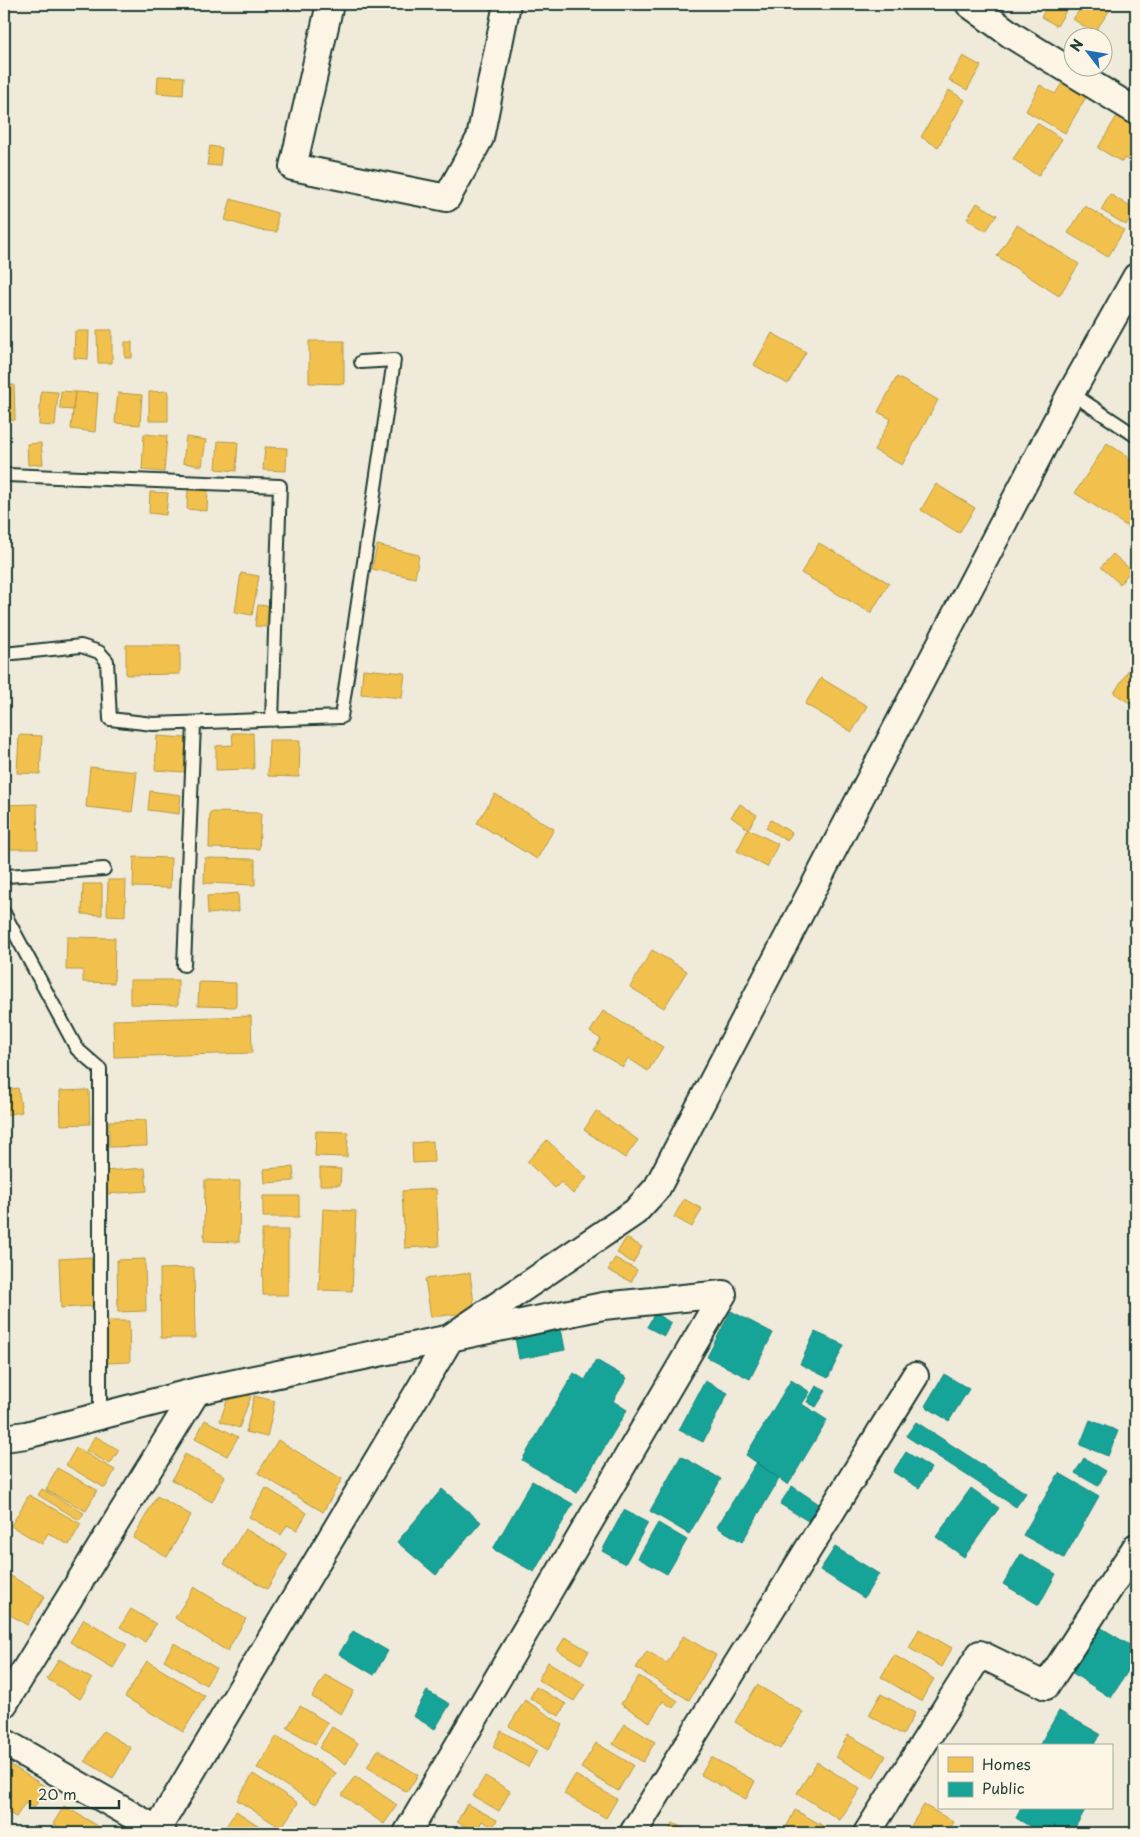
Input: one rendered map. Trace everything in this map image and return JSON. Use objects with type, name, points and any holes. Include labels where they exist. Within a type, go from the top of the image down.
[{"type":"street","points":[[330,4],[293,167],[447,198],[480,138],[507,4]]},
{"type":"street","points":[[969,4],[1013,36],[1136,111]]},
{"type":"street","points":[[4,1742],[158,1832],[451,1337],[635,1212],[658,1188],[1071,393],[1136,277]]},
{"type":"street","points":[[4,1438],[26,1435],[100,1417],[197,1391],[603,1306],[723,1294],[408,1833]]},
{"type":"street","points":[[633,1833],[915,1376]]},
{"type":"street","points":[[4,1704],[197,1391]]},
{"type":"street","points":[[867,1833],[980,1654],[1046,1686],[1136,1547]]},
{"type":"lane","points":[[4,654],[81,646],[99,652],[107,661],[110,719],[153,724],[194,724],[342,717],[394,360],[361,362]]},
{"type":"lane","points":[[1071,393],[1136,436]]},
{"type":"lane","points":[[7,475],[280,486],[272,720]]},
{"type":"lane","points":[[184,965],[194,724]]},
{"type":"lane","points":[[4,875],[104,869]]},
{"type":"lane","points":[[4,913],[77,1049],[100,1069],[100,1417]]},
{"type":"building: Homes","points":[[1049,4],[1070,4],[1057,26],[1041,17]]},
{"type":"building: Homes","points":[[1084,4],[1114,4],[1097,28],[1086,28],[1073,19]]},
{"type":"building: Homes","points":[[963,56],[981,66],[967,90],[949,80]]},
{"type":"building: Homes","points":[[158,76],[184,77],[183,95],[157,93]]},
{"type":"building: Homes","points":[[1062,83],[1086,97],[1065,133],[1026,111],[1040,85],[1055,94]]},
{"type":"building: Homes","points":[[949,90],[965,100],[938,147],[921,137]]},
{"type":"building: Homes","points":[[1117,116],[1136,128],[1136,165],[1124,158],[1122,162],[1098,148]]},
{"type":"building: Homes","points":[[1037,123],[1062,139],[1038,176],[1013,159]]},
{"type":"building: Homes","points":[[210,146],[222,148],[220,166],[207,165]]},
{"type":"building: Homes","points":[[1110,194],[1135,210],[1126,225],[1101,210]]},
{"type":"building: Homes","points":[[231,199],[277,213],[277,232],[258,230],[225,220]]},
{"type":"building: Homes","points":[[977,203],[997,215],[986,231],[967,219]]},
{"type":"building: Homes","points":[[1085,206],[1124,230],[1108,257],[1068,233]]},
{"type":"building: Homes","points":[[1017,225],[1079,264],[1059,296],[997,256]]},
{"type":"building: Homes","points":[[97,330],[112,330],[112,363],[98,363]]},
{"type":"building: Homes","points":[[75,331],[89,331],[88,359],[74,358]]},
{"type":"building: Homes","points":[[772,333],[806,352],[788,384],[754,365]]},
{"type":"building: Homes","points":[[309,341],[344,341],[344,384],[309,383]]},
{"type":"building: Homes","points":[[125,342],[132,342],[132,358],[125,358]]},
{"type":"building: Homes","points":[[897,377],[938,400],[902,465],[874,450],[891,419],[878,412]]},
{"type":"building: Homes","points":[[4,385],[14,385],[15,420],[4,421]]},
{"type":"building: Homes","points":[[41,391],[58,392],[55,426],[39,425]]},
{"type":"building: Homes","points":[[61,391],[75,392],[73,410],[60,409]]},
{"type":"building: Homes","points":[[168,391],[168,421],[149,421],[149,392]]},
{"type":"building: Homes","points":[[75,392],[98,393],[95,432],[71,429]]},
{"type":"building: Homes","points":[[118,393],[142,395],[140,425],[115,423]]},
{"type":"building: Homes","points":[[1136,397],[1136,411],[1130,407]]},
{"type":"building: Homes","points":[[144,434],[167,436],[164,472],[142,470]]},
{"type":"building: Homes","points":[[186,437],[206,440],[202,466],[183,463]]},
{"type":"building: Homes","points":[[218,441],[238,442],[236,471],[216,469]]},
{"type":"building: Homes","points":[[41,443],[43,464],[28,465],[27,444]]},
{"type":"building: Homes","points":[[1107,443],[1136,462],[1136,532],[1075,493]]},
{"type":"building: Homes","points":[[265,447],[287,448],[286,471],[263,470]]},
{"type":"building: Homes","points":[[936,484],[975,508],[959,533],[921,510]]},
{"type":"building: Homes","points":[[188,488],[208,490],[207,511],[187,509]]},
{"type":"building: Homes","points":[[150,492],[168,493],[166,515],[149,513]]},
{"type":"building: Homes","points":[[819,543],[889,583],[871,613],[801,573]]},
{"type":"building: Homes","points":[[377,545],[419,555],[415,578],[372,569]]},
{"type":"building: Homes","points":[[1113,554],[1131,570],[1120,584],[1101,567]]},
{"type":"building: Homes","points":[[241,573],[259,576],[252,615],[235,612]]},
{"type":"building: Homes","points":[[258,605],[269,606],[266,627],[255,626]]},
{"type":"building: Homes","points":[[126,645],[180,645],[180,674],[126,675]]},
{"type":"building: Homes","points":[[1136,658],[1136,707],[1114,693]]},
{"type":"building: Homes","points":[[363,669],[405,673],[402,698],[361,694]]},
{"type":"building: Homes","points":[[821,678],[867,706],[852,732],[805,704]]},
{"type":"building: Homes","points":[[232,733],[253,733],[254,769],[216,770],[216,746],[233,745]]},
{"type":"building: Homes","points":[[19,735],[42,736],[40,774],[17,773]]},
{"type":"building: Homes","points":[[157,736],[186,738],[184,772],[155,770]]},
{"type":"building: Homes","points":[[269,740],[300,740],[299,777],[268,776]]},
{"type":"building: Homes","points":[[90,767],[137,772],[132,812],[86,807]]},
{"type":"building: Homes","points":[[150,791],[181,795],[179,814],[148,810]]},
{"type":"building: Homes","points":[[495,794],[554,829],[537,859],[477,823]]},
{"type":"building: Homes","points":[[37,804],[38,849],[4,849],[4,805]]},
{"type":"building: Homes","points":[[740,804],[757,815],[748,829],[731,817]]},
{"type":"building: Homes","points":[[210,812],[261,813],[259,849],[209,848]]},
{"type":"building: Homes","points":[[771,820],[792,833],[787,841],[766,828]]},
{"type":"building: Homes","points":[[748,829],[778,844],[767,867],[737,851]]},
{"type":"building: Homes","points":[[134,857],[171,858],[170,888],[133,887]]},
{"type":"building: Homes","points":[[205,858],[255,859],[255,885],[204,883]]},
{"type":"building: Homes","points":[[108,880],[126,880],[125,916],[107,915]]},
{"type":"building: Homes","points":[[83,884],[102,884],[102,915],[82,914]]},
{"type":"building: Homes","points":[[238,893],[239,911],[208,914],[207,896]]},
{"type":"building: Homes","points":[[67,937],[115,938],[114,983],[83,982],[83,970],[66,970]]},
{"type":"building: Homes","points":[[652,950],[687,971],[664,1008],[630,987]]},
{"type":"building: Homes","points":[[130,980],[178,980],[178,1005],[130,1004]]},
{"type":"building: Homes","points":[[199,982],[236,983],[236,1007],[198,1006]]},
{"type":"building: Homes","points":[[603,1011],[663,1047],[648,1071],[628,1058],[623,1067],[594,1050],[601,1039],[590,1032]]},
{"type":"building: Homes","points":[[251,1016],[252,1053],[114,1057],[113,1020]]},
{"type":"building: Homes","points":[[18,1088],[22,1112],[4,1115],[4,1090]]},
{"type":"building: Homes","points":[[89,1090],[90,1124],[61,1125],[60,1091]]},
{"type":"building: Homes","points":[[596,1111],[638,1140],[625,1158],[584,1130]]},
{"type":"building: Homes","points":[[146,1120],[147,1146],[109,1147],[109,1121]]},
{"type":"building: Homes","points":[[316,1131],[348,1132],[347,1157],[315,1156]]},
{"type":"building: Homes","points":[[547,1140],[587,1178],[573,1194],[561,1182],[555,1188],[527,1162]]},
{"type":"building: Homes","points":[[433,1141],[434,1162],[413,1163],[412,1143]]},
{"type":"building: Homes","points":[[293,1167],[294,1181],[265,1183],[264,1169]]},
{"type":"building: Homes","points":[[145,1168],[147,1191],[106,1194],[104,1171]]},
{"type":"building: Homes","points":[[320,1168],[341,1169],[340,1185],[320,1185]]},
{"type":"building: Homes","points":[[205,1180],[240,1181],[239,1242],[204,1241]]},
{"type":"building: Homes","points":[[436,1189],[439,1246],[405,1248],[402,1191]]},
{"type":"building: Homes","points":[[263,1196],[299,1196],[299,1217],[263,1217]]},
{"type":"building: Homes","points":[[684,1199],[702,1209],[692,1227],[674,1217]]},
{"type":"building: Homes","points":[[323,1209],[356,1211],[352,1291],[319,1290]]},
{"type":"building: Homes","points":[[262,1230],[288,1230],[288,1295],[263,1295]]},
{"type":"building: Homes","points":[[626,1238],[642,1247],[633,1263],[617,1253]]},
{"type":"building: Homes","points":[[91,1257],[94,1306],[61,1308],[59,1259]]},
{"type":"building: Homes","points":[[615,1258],[637,1270],[631,1282],[608,1270]]},
{"type":"building: Homes","points":[[145,1259],[146,1311],[118,1312],[117,1260]]},
{"type":"building: Homes","points":[[194,1268],[195,1338],[161,1338],[160,1269]]},
{"type":"building: Homes","points":[[470,1273],[475,1312],[431,1317],[425,1279]]},
{"type":"building: Homes","points":[[106,1321],[129,1321],[130,1362],[107,1363]]},
{"type":"building: Homes","points":[[231,1389],[251,1396],[239,1428],[220,1421]]},
{"type":"building: Homes","points":[[254,1396],[275,1401],[267,1437],[246,1432]]},
{"type":"building: Homes","points":[[205,1420],[238,1437],[227,1456],[195,1439]]},
{"type":"building: Homes","points":[[95,1436],[119,1450],[110,1464],[86,1451]]},
{"type":"building: Homes","points":[[278,1440],[342,1479],[323,1512],[258,1473]]},
{"type":"building: Homes","points":[[76,1448],[115,1470],[105,1488],[66,1465]]},
{"type":"building: Homes","points":[[185,1454],[225,1476],[212,1502],[172,1480]]},
{"type":"building: Homes","points":[[57,1468],[97,1490],[86,1511],[46,1490]]},
{"type":"building: Homes","points":[[266,1488],[307,1513],[297,1530],[287,1525],[281,1535],[249,1517]]},
{"type":"building: Homes","points":[[42,1489],[84,1513],[79,1520],[38,1495]]},
{"type":"building: Homes","points":[[29,1495],[81,1524],[69,1545],[48,1533],[42,1544],[11,1526]]},
{"type":"building: Homes","points":[[157,1496],[191,1515],[167,1557],[133,1538]]},
{"type":"building: Homes","points":[[245,1529],[288,1554],[267,1589],[224,1564]]},
{"type":"building: Homes","points":[[4,1572],[45,1596],[27,1625],[4,1611]]},
{"type":"building: Homes","points":[[194,1587],[246,1619],[227,1651],[175,1618]]},
{"type":"building: Homes","points":[[131,1609],[156,1624],[145,1642],[120,1627]]},
{"type":"building: Homes","points":[[84,1619],[127,1645],[113,1668],[70,1642]]},
{"type":"building: Homes","points":[[919,1629],[952,1648],[942,1667],[909,1648]]},
{"type":"building: Homes","points":[[683,1636],[716,1655],[689,1700],[636,1668],[647,1651],[667,1663]]},
{"type":"building: Homes","points":[[565,1637],[589,1651],[581,1664],[557,1650]]},
{"type":"building: Homes","points":[[174,1643],[216,1668],[206,1685],[164,1660]]},
{"type":"building: Homes","points":[[894,1655],[934,1679],[921,1701],[881,1677]]},
{"type":"building: Homes","points":[[59,1659],[92,1679],[80,1699],[47,1679]]},
{"type":"building: Homes","points":[[147,1661],[205,1696],[183,1732],[125,1697]]},
{"type":"building: Homes","points":[[548,1662],[585,1684],[574,1701],[538,1680]]},
{"type":"building: Homes","points":[[325,1675],[354,1691],[341,1714],[312,1697]]},
{"type":"building: Homes","points":[[639,1676],[678,1701],[673,1708],[663,1701],[650,1722],[621,1704]]},
{"type":"building: Homes","points":[[757,1685],[803,1712],[780,1749],[735,1722]]},
{"type":"building: Homes","points":[[536,1687],[566,1704],[559,1716],[530,1698]]},
{"type":"building: Homes","points":[[881,1694],[915,1713],[903,1735],[869,1715]]},
{"type":"building: Homes","points":[[525,1700],[563,1725],[548,1750],[509,1726]]},
{"type":"building: Homes","points":[[300,1706],[328,1723],[315,1744],[287,1728]]},
{"type":"building: Homes","points":[[625,1724],[655,1742],[643,1762],[613,1744]]},
{"type":"building: Homes","points":[[332,1727],[358,1743],[346,1764],[319,1748]]},
{"type":"building: Homes","points":[[103,1731],[131,1748],[113,1778],[85,1761]]},
{"type":"building: Homes","points":[[501,1731],[537,1751],[528,1767],[493,1747]]},
{"type":"building: Homes","points":[[848,1735],[886,1756],[873,1778],[836,1757]]},
{"type":"building: Homes","points":[[277,1736],[336,1773],[316,1804],[257,1768]]},
{"type":"building: Homes","points":[[596,1743],[633,1765],[618,1791],[581,1768]]},
{"type":"building: Homes","points":[[378,1750],[418,1775],[407,1792],[367,1767]]},
{"type":"building: Homes","points":[[711,1757],[755,1781],[746,1799],[701,1775]]},
{"type":"building: Homes","points":[[4,1761],[46,1787],[34,1808],[25,1803],[16,1817],[4,1810]]},
{"type":"building: Homes","points":[[817,1762],[860,1789],[840,1820],[797,1793]]},
{"type":"building: Homes","points":[[253,1774],[298,1803],[281,1828],[237,1800]]},
{"type":"building: Homes","points":[[575,1775],[617,1799],[606,1818],[564,1794]]},
{"type":"building: Homes","points":[[355,1776],[397,1805],[384,1824],[342,1795]]},
{"type":"building: Homes","points":[[485,1776],[510,1791],[499,1811],[473,1796]]},
{"type":"building: Homes","points":[[467,1804],[497,1820],[493,1827],[482,1821],[476,1832],[457,1822]]},
{"type":"building: Homes","points":[[924,1805],[954,1822],[947,1833],[924,1833],[911,1826]]},
{"type":"building: Homes","points":[[64,1806],[110,1833],[59,1833],[62,1829],[53,1824]]},
{"type":"building: Homes","points":[[795,1810],[825,1827],[822,1833],[792,1833],[785,1830]]},
{"type":"building: Homes","points":[[236,1811],[270,1833],[222,1833]]},
{"type":"building: Homes","points":[[673,1823],[693,1833],[668,1833]]},
{"type":"building: Homes","points":[[348,1827],[358,1833],[344,1833]]},
{"type":"building: Public","points":[[731,1311],[773,1333],[750,1379],[707,1357]]},
{"type":"building: Public","points":[[655,1313],[671,1323],[664,1336],[647,1327]]},
{"type":"building: Public","points":[[560,1323],[565,1350],[519,1359],[514,1332]]},
{"type":"building: Public","points":[[815,1332],[844,1345],[828,1378],[800,1364]]},
{"type":"building: Public","points":[[596,1360],[627,1378],[613,1401],[627,1410],[577,1493],[522,1460],[574,1373],[585,1380]]},
{"type":"building: Public","points":[[944,1374],[969,1389],[949,1421],[925,1406]]},
{"type":"building: Public","points":[[791,1380],[810,1392],[802,1404],[827,1420],[788,1485],[746,1455]]},
{"type":"building: Public","points":[[705,1381],[728,1393],[703,1442],[679,1430]]},
{"type":"building: Public","points":[[816,1386],[826,1391],[816,1407],[807,1402]]},
{"type":"building: Public","points":[[1090,1420],[1118,1431],[1108,1456],[1080,1445]]},
{"type":"building: Public","points":[[916,1422],[1026,1493],[1016,1507],[906,1436]]},
{"type":"building: Public","points":[[1136,1439],[1136,1464],[1128,1460]]},
{"type":"building: Public","points":[[906,1452],[931,1468],[919,1488],[893,1472]]},
{"type":"building: Public","points":[[681,1456],[721,1479],[689,1534],[650,1511]]},
{"type":"building: Public","points":[[1084,1458],[1106,1471],[1098,1486],[1075,1473]]},
{"type":"building: Public","points":[[757,1462],[779,1479],[742,1542],[717,1527]]},
{"type":"building: Public","points":[[1059,1473],[1099,1496],[1064,1558],[1023,1535]]},
{"type":"building: Public","points":[[532,1481],[573,1504],[534,1572],[493,1549]]},
{"type":"building: Public","points":[[792,1486],[819,1504],[808,1521],[780,1504]]},
{"type":"building: Public","points":[[971,1488],[999,1508],[964,1557],[936,1537]]},
{"type":"building: Public","points":[[442,1489],[481,1522],[436,1575],[397,1542]]},
{"type":"building: Public","points":[[624,1510],[648,1523],[625,1564],[602,1551]]},
{"type":"building: Public","points":[[658,1523],[687,1540],[667,1574],[638,1558]]},
{"type":"building: Public","points":[[835,1547],[879,1574],[864,1598],[820,1570]]},
{"type":"building: Public","points":[[1021,1554],[1056,1574],[1039,1605],[1003,1584]]},
{"type":"building: Public","points":[[1100,1627],[1136,1649],[1136,1658],[1111,1698],[1071,1672]]},
{"type":"building: Public","points":[[353,1631],[388,1651],[374,1675],[339,1654]]},
{"type":"building: Public","points":[[427,1691],[450,1704],[435,1729],[413,1716]]},
{"type":"building: Public","points":[[1059,1711],[1100,1734],[1094,1744],[1040,1744]]},
{"type":"building: Public","points":[[1020,1810],[1085,1810],[1072,1833],[1041,1833],[1016,1818]]}]
